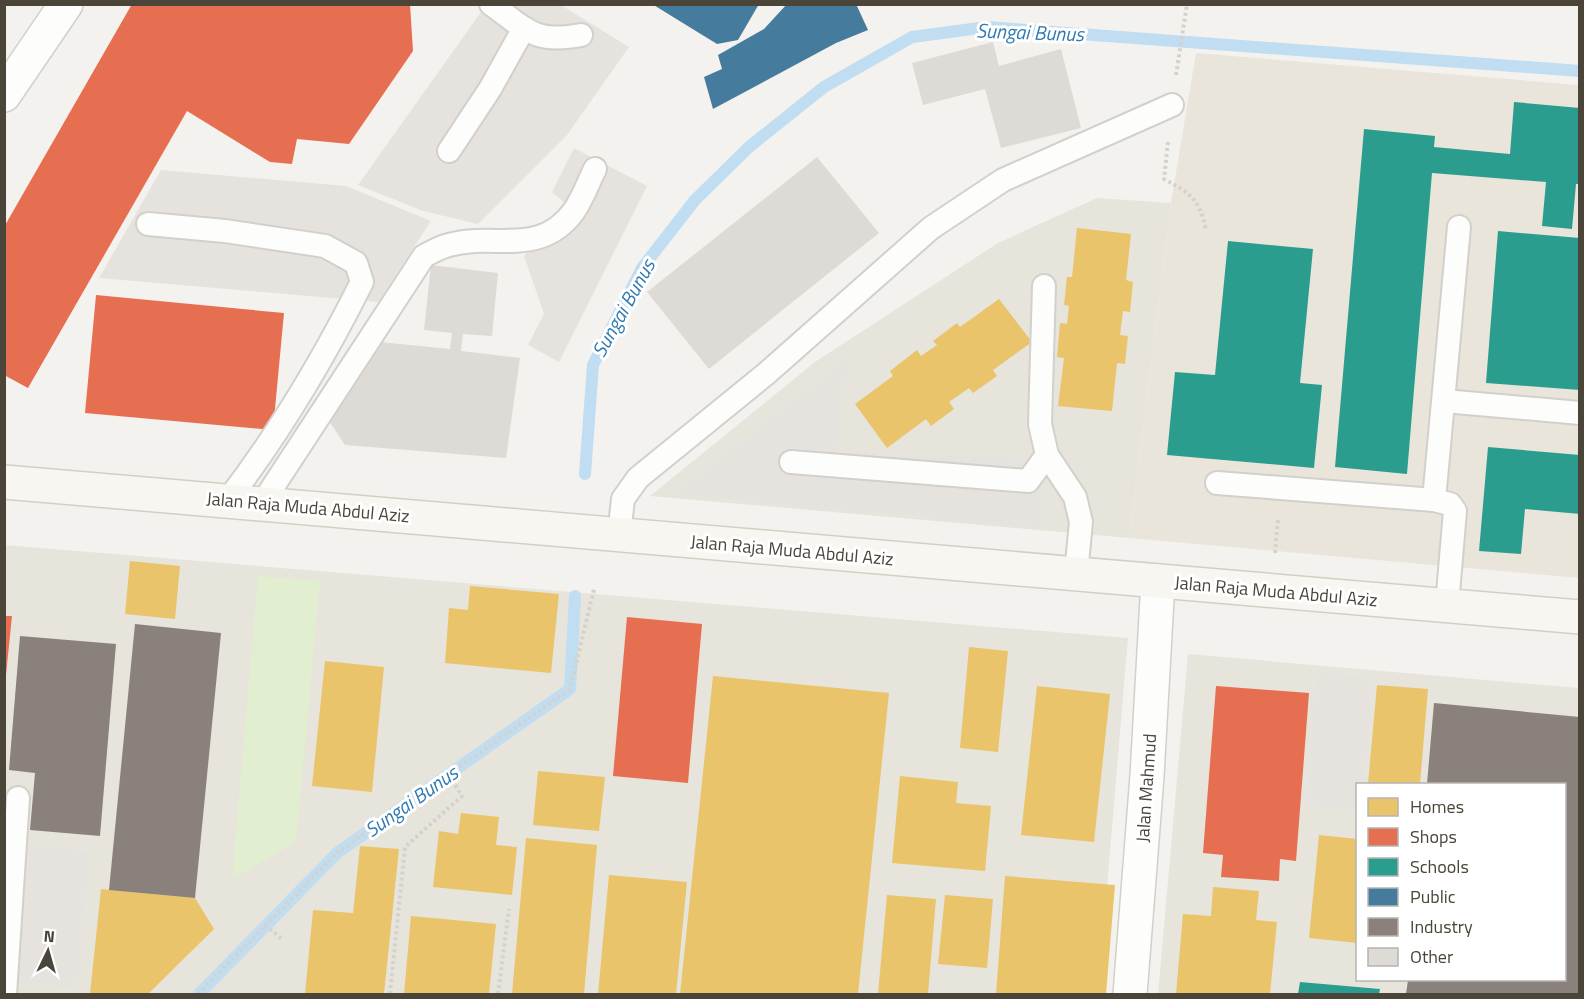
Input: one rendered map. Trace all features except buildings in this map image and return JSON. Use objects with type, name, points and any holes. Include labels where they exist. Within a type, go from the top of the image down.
[{"type":"main road","name":"Jalan Raja Muda Abdul Aziz","points":[[4,482],[263,502],[609,535],[1580,617]]},
{"type":"street","points":[[4,95],[66,4]]},
{"type":"street","name":"Jalan Mahmud","points":[[1130,994],[1147,776],[1158,581]]},
{"type":"lane","points":[[491,4],[534,35],[556,40],[581,35]]},
{"type":"lane","points":[[449,151],[490,89],[524,28]]},
{"type":"lane","points":[[609,535],[623,499],[638,478],[767,373],[931,228],[1002,180],[1172,105]]},
{"type":"lane","points":[[263,502],[424,256],[448,245],[470,242],[513,243],[550,233],[573,211],[596,169]]},
{"type":"lane","points":[[148,224],[236,232],[325,246],[356,263],[362,282],[336,334],[267,450],[228,500]]},
{"type":"lane","points":[[1434,500],[1460,227]]},
{"type":"lane","points":[[1044,286],[1040,424],[1047,455],[1075,497],[1079,513],[1081,522],[1076,574]]},
{"type":"lane","points":[[1444,401],[1580,413]]},
{"type":"lane","points":[[791,462],[1028,481],[1047,455]]},
{"type":"lane","points":[[1217,483],[1281,490],[1434,500],[1450,504],[1455,511],[1447,605]]},
{"type":"lane","points":[[5,994],[18,798]]},
{"type":"path","points":[[1187,4],[1177,65],[1164,178],[1190,194],[1201,207],[1206,230]]},
{"type":"path","points":[[1275,560],[1281,490]]},
{"type":"path","points":[[198,994],[337,853],[570,689],[594,590]]},
{"type":"path","points":[[390,994],[405,847],[462,796],[448,775]]},
{"type":"path","points":[[498,994],[509,909]]},
{"type":"path","points":[[265,925],[282,939]]},
{"type":"shaded area","points":[[486,5],[561,5],[629,47],[567,135],[478,224],[423,211],[358,185]]},
{"type":"shaded area","points":[[1196,53],[1579,85],[1579,578],[1129,538],[1171,203]]},
{"type":"shaded area","points":[[574,148],[647,186],[559,362],[528,345],[544,314],[524,256],[564,202],[552,192]]},
{"type":"shaded area","points":[[161,170],[346,186],[431,221],[378,302],[99,278]]},
{"type":"shaded area","points":[[1097,198],[1171,203],[1129,538],[650,496],[815,362],[998,243]]},
{"type":"shaded area","points":[[848,358],[837,451],[1044,460],[1042,527],[675,494]]},
{"type":"shaded area","points":[[4,545],[1128,638],[1098,994],[5,994]]},
{"type":"shaded area","points":[[1188,654],[1579,688],[1579,994],[1158,994]]},
{"type":"shaded area","points":[[1317,673],[1373,678],[1363,783],[1356,783],[1356,809],[1306,804]]},
{"type":"shaded area","points":[[4,844],[89,852],[77,989],[5,983]]},
{"type":"green space","points":[[258,576],[320,581],[296,842],[232,879]]},
{"type":"waterway","name":"Sungai Bunus","points":[[585,474],[593,365],[642,268],[695,200],[749,147],[824,87],[912,37],[987,27],[1580,71]]},
{"type":"waterway","name":"Sungai Bunus","points":[[199,994],[337,853],[570,689],[575,596]]}]
